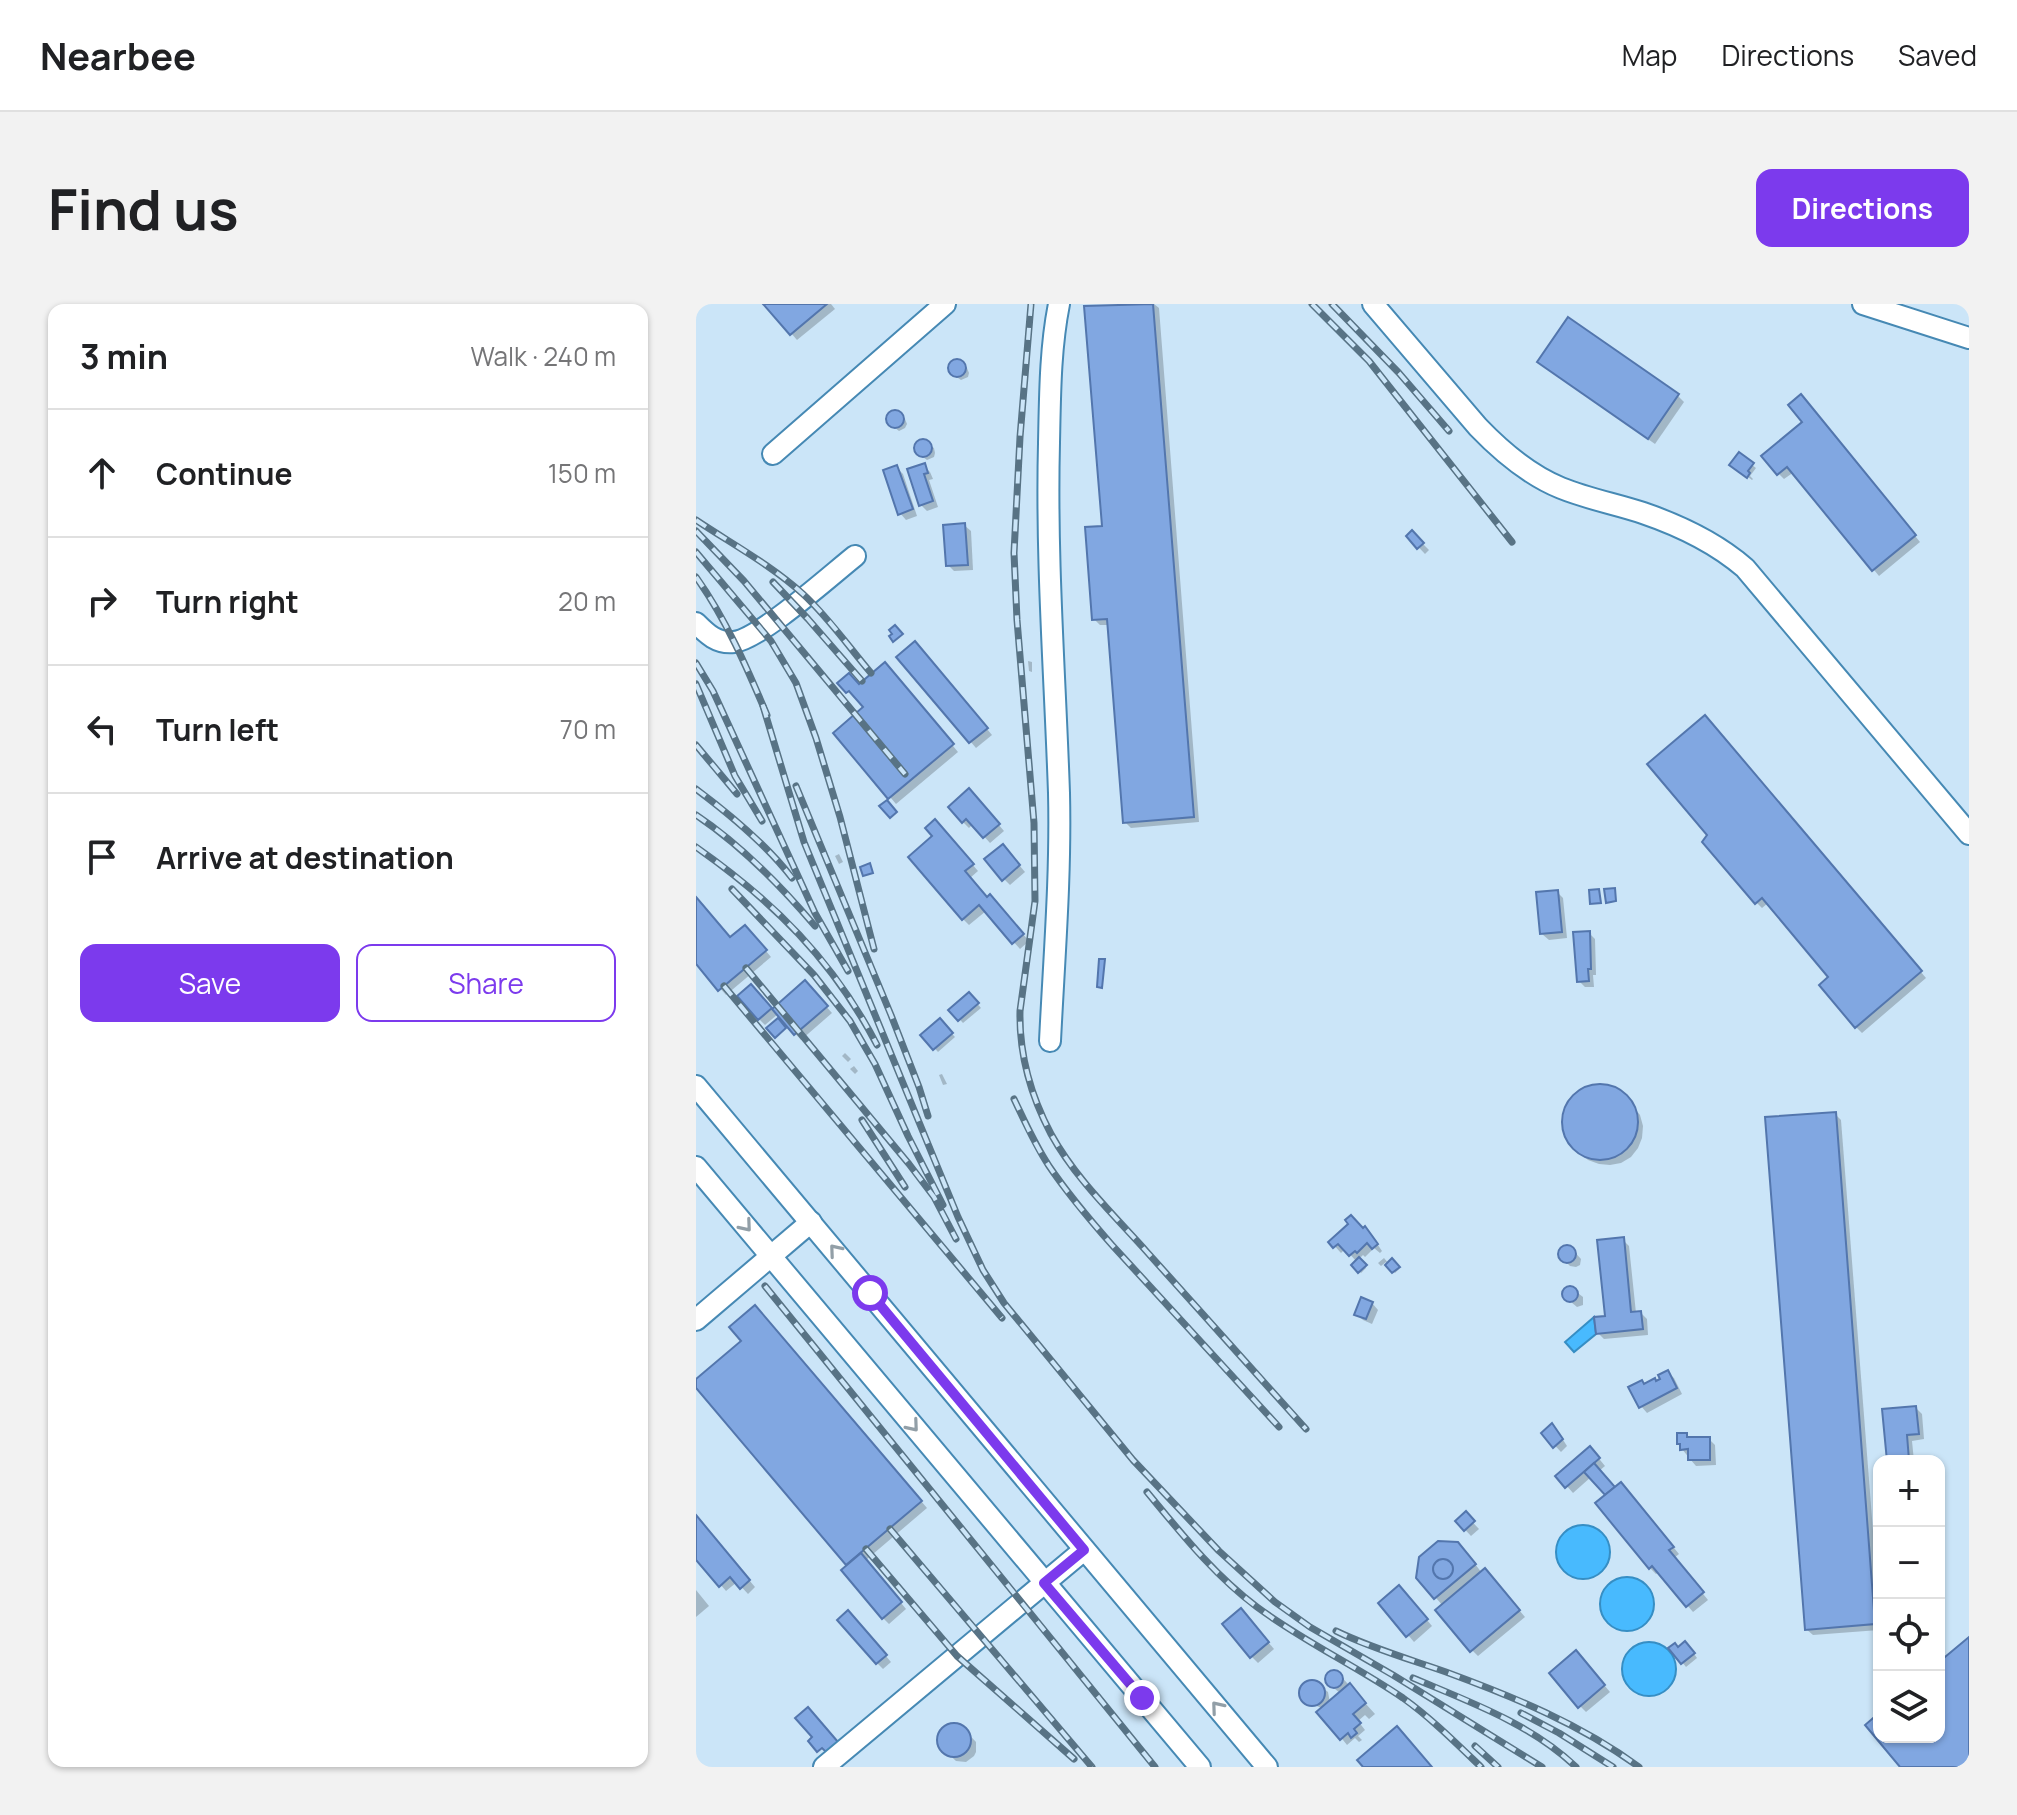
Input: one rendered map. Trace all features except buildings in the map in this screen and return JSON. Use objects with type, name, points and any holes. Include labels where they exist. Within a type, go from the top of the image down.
[{"type":"lane","points":[[773,454],[945,304]]},
{"type":"lane","points":[[1050,1041],[1059,883],[1059,797],[1048,478],[1051,373],[1059,304]]},
{"type":"lane","points":[[1373,304],[1478,427],[1523,467],[1559,487],[1683,528],[1716,546],[1745,568],[1969,834]]},
{"type":"lane","points":[[1863,304],[1969,338]]},
{"type":"lane","points":[[696,623],[707,634],[722,641],[744,639],[776,619],[855,556]]},
{"type":"lane","points":[[696,1086],[1267,1767]]},
{"type":"lane","points":[[696,1167],[1200,1767]]},
{"type":"lane","points":[[696,1320],[811,1222]]},
{"type":"lane","points":[[824,1767],[1084,1550]]},
{"type":"water","points":[[1594,1317],[1596,1334],[1574,1352],[1565,1342]]},
{"type":"water","points":[[1583,1525],[1602,1533],[1610,1552],[1602,1571],[1583,1579],[1564,1571],[1556,1552],[1564,1533]]},
{"type":"water","points":[[1627,1577],[1646,1585],[1654,1604],[1646,1623],[1627,1631],[1608,1623],[1600,1604],[1608,1585]]},
{"type":"water","points":[[1649,1642],[1668,1650],[1676,1669],[1668,1688],[1649,1696],[1630,1688],[1622,1669],[1630,1650]]},
{"type":"railway","points":[[1031,304],[1014,553],[1034,823],[1035,901],[1020,1011],[1028,1074],[1051,1134],[1083,1181],[1306,1429]]},
{"type":"railway","points":[[1312,304],[1369,361],[1512,542]]},
{"type":"railway","points":[[1332,304],[1399,373],[1449,431]]},
{"type":"railway","points":[[696,520],[791,583],[830,622],[871,673]]},
{"type":"railway","points":[[696,531],[744,581],[905,774]]},
{"type":"railway","points":[[696,552],[771,641],[796,683],[840,817],[874,949]]},
{"type":"railway","points":[[696,577],[726,627],[767,715]]},
{"type":"railway","points":[[773,582],[862,681]]},
{"type":"railway","points":[[696,663],[713,691],[815,913],[848,971]]},
{"type":"railway","points":[[696,684],[735,776],[762,821]]},
{"type":"railway","points":[[763,706],[804,842],[958,1217],[983,1270],[1004,1303],[1133,1460],[1219,1551],[1275,1602],[1310,1627],[1542,1767]]},
{"type":"railway","points":[[696,745],[737,794]]},
{"type":"railway","points":[[796,786],[891,1015],[928,1116]]},
{"type":"railway","points":[[696,789],[747,830],[792,878]]},
{"type":"railway","points":[[696,815],[759,866],[815,926]]},
{"type":"railway","points":[[696,847],[751,889],[799,934],[841,986],[877,1045]]},
{"type":"railway","points":[[732,889],[814,975],[850,1021],[875,1064],[943,1205]]},
{"type":"railway","points":[[746,968],[909,1164],[934,1197],[956,1239]]},
{"type":"railway","points":[[724,986],[1002,1318]]},
{"type":"railway","points":[[1014,1099],[1044,1158],[1079,1207],[1279,1427]]},
{"type":"railway","points":[[862,1120],[905,1187]]},
{"type":"railway","points":[[765,1286],[1155,1767]]},
{"type":"railway","points":[[1147,1492],[1199,1553],[1241,1595],[1293,1631],[1403,1698],[1481,1767]]},
{"type":"railway","points":[[890,1529],[1092,1767]]},
{"type":"railway","points":[[866,1549],[957,1656],[1074,1759]]},
{"type":"railway","points":[[1336,1631],[1521,1702],[1594,1738],[1639,1767]]},
{"type":"railway","points":[[1413,1678],[1520,1726],[1576,1767]]},
{"type":"railway","points":[[1521,1713],[1613,1767]]},
{"type":"railway","points":[[1475,1746],[1498,1767]]},
{"type":"route","points":[[870,1293],[1084,1550],[1044,1583],[1142,1698]]}]
